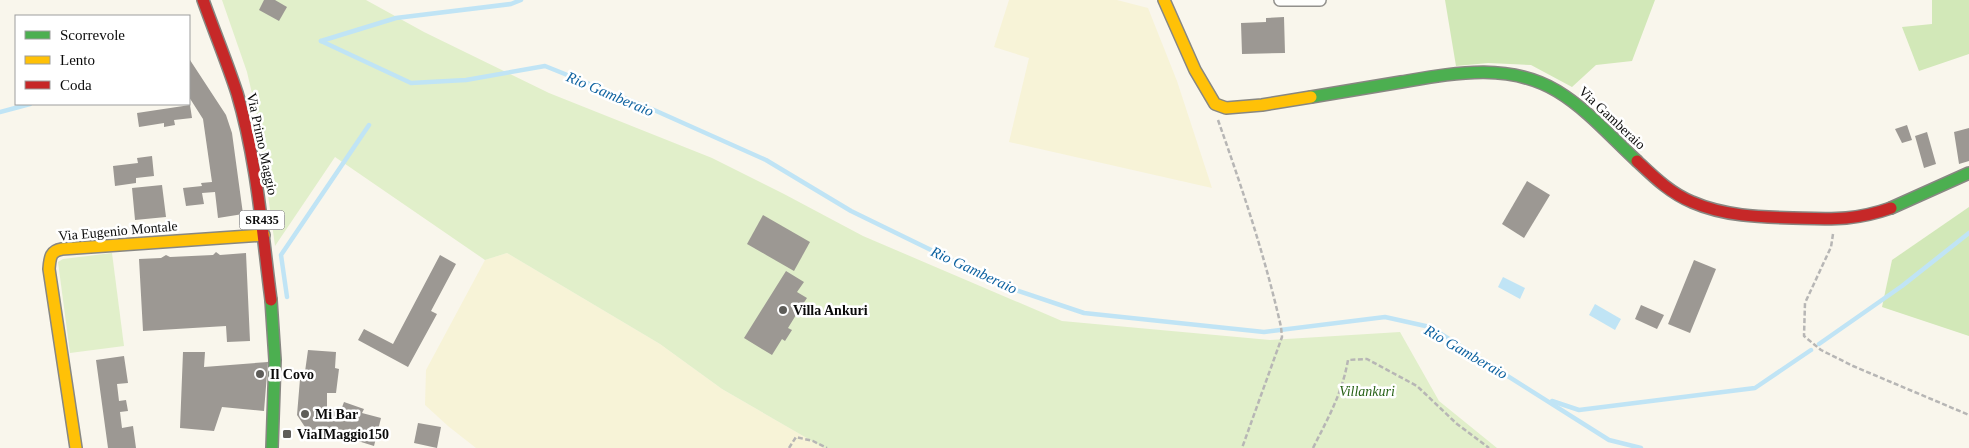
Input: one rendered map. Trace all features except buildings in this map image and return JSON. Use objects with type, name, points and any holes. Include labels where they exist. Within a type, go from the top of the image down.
[{"type":"street","name":"Via Primo Maggio","points":[[204,0],[237,93],[252,159],[264,234],[274,326],[272,448]]},
{"type":"street","points":[[1164,0],[1195,70],[1210,97]]},
{"type":"street","points":[[1280,0],[1320,0]]},
{"type":"street","name":"Via Gamberaio","points":[[1210,97],[1215,104],[1226,108],[1244,107],[1462,72],[1481,71],[1512,74],[1541,82],[1568,97],[1582,108],[1646,170],[1674,193],[1690,201],[1737,216],[1834,220],[1870,214],[1886,210],[1969,173]]},
{"type":"street","name":"Via Eugenio Montale","points":[[76,448],[49,269],[51,254],[55,250],[62,249],[264,234]]},
{"type":"path","points":[[1210,97],[1240,181],[1259,244],[1282,337],[1242,448]]},
{"type":"path","points":[[1834,220],[1832,247],[1805,303],[1804,336],[1821,350],[1845,362],[1969,415]]},
{"type":"path","points":[[1313,448],[1333,412],[1345,379],[1348,360],[1367,359],[1417,386],[1457,424],[1489,448]]},
{"type":"path","points":[[789,448],[796,436],[814,441],[827,448]]},
{"type":"shaded area","points":[[1009,0],[1117,0],[1148,8],[1177,81],[1212,188],[1009,142],[1029,58],[994,47]]},
{"type":"shaded area","points":[[507,253],[660,344],[722,389],[824,448],[476,448],[425,405],[426,370],[485,260]]},
{"type":"green space","name":"Villa Ankuri","points":[[222,0],[366,0],[424,32],[549,93],[712,158],[863,236],[1062,321],[1270,340],[1400,332],[1439,401],[1497,448],[824,448],[722,389],[660,344],[507,253],[485,260],[335,157],[275,246],[257,115],[247,72]]},
{"type":"green space","points":[[1445,0],[1655,0],[1632,61],[1596,65],[1572,87],[1531,65],[1488,63],[1456,66]]},
{"type":"green space","points":[[1932,0],[1969,0],[1969,54],[1919,71],[1902,27],[1932,24]]},
{"type":"green space","points":[[1969,207],[1969,336],[1882,307],[1892,260]]},
{"type":"green space","points":[[112,253],[124,346],[70,353],[58,262],[63,259]]},
{"type":"water","points":[[1503,277],[1525,288],[1520,299],[1498,287]]},
{"type":"water","points":[[1595,304],[1621,319],[1615,330],[1589,315]]},
{"type":"waterway","points":[[321,41],[396,18],[511,4],[521,0]]},
{"type":"waterway","name":"Rio Gamberaio","points":[[321,41],[411,83],[466,80],[545,66],[654,110],[766,160],[851,211],[1007,287],[1084,313],[1264,332],[1385,317],[1430,327],[1609,440],[1641,448]]},
{"type":"waterway","points":[[0,112],[26,105]]},
{"type":"waterway","points":[[287,297],[281,255],[369,125]]},
{"type":"waterway","points":[[1819,344],[1902,286],[1969,233]]},
{"type":"waterway","points":[[1552,401],[1579,410],[1755,388],[1811,350]]},
{"type":"traffic: fast","points":[[1311,97],[1461,73],[1500,73],[1519,76],[1538,82],[1568,98],[1589,115],[1637,161]]},
{"type":"traffic: fast","points":[[1891,208],[1969,173]]},
{"type":"traffic: fast","points":[[271,300],[275,360],[272,448]]},
{"type":"traffic: slow","points":[[1164,0],[1195,70],[1215,104],[1226,108],[1262,105],[1311,97]]},
{"type":"traffic: slow","points":[[76,448],[49,269],[50,258],[53,253],[62,249],[264,235]]},
{"type":"traffic: jam","points":[[203,0],[233,81],[244,118],[258,196],[271,300]]},
{"type":"traffic: jam","points":[[1637,161],[1663,184],[1684,198],[1704,207],[1729,213],[1767,217],[1831,219],[1865,215],[1891,208]]},
{"type":"place","name":"Villa Ankuri","points":[[783,310]]},
{"type":"place","name":"Il Covo","points":[[260,374]]},
{"type":"place","name":"Mi Bar","points":[[305,414]]},
{"type":"place","name":"ViaIMaggio150","points":[[287,434]]},
{"type":"park label","name":"Villankuri","points":[[1367,391]]}]
